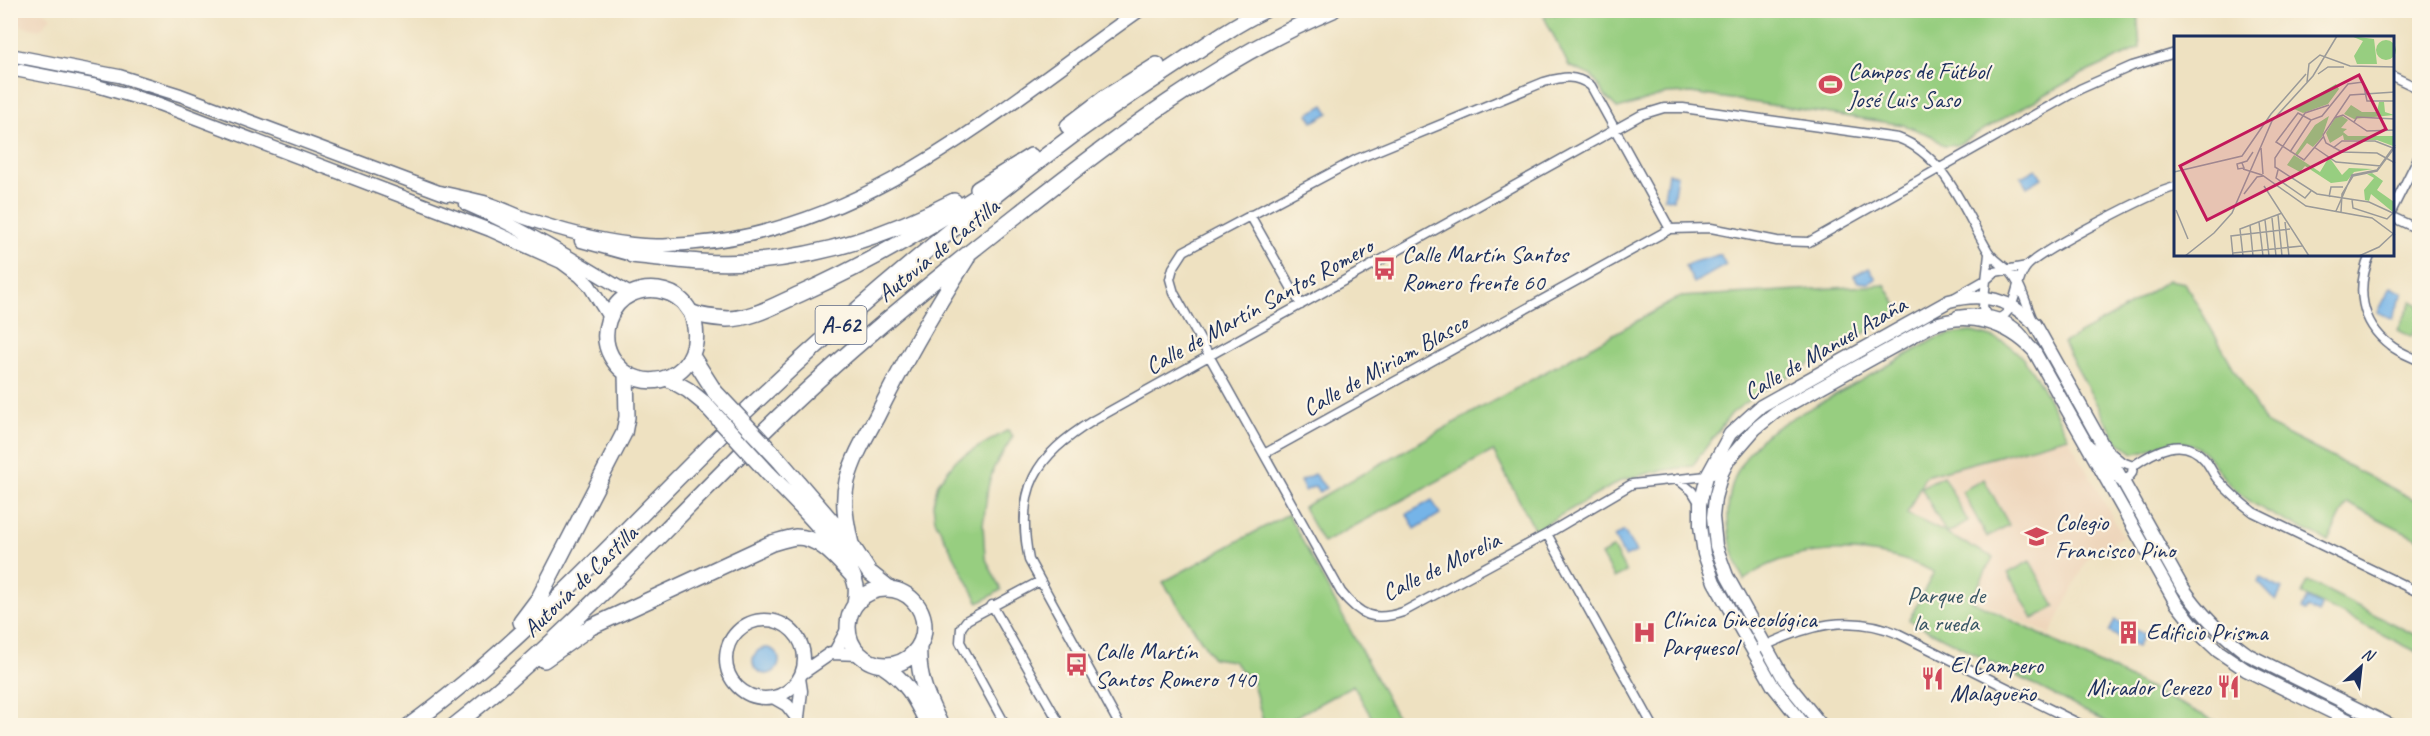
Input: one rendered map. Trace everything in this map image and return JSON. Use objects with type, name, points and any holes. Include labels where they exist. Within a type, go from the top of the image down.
[{"type":"highway","name":"Autovía de Castilla","points":[[409,726],[475,674],[544,611],[750,407],[864,304],[992,197],[1110,108],[1239,22],[1265,10]]},
{"type":"highway","name":"Autovía de Castilla","points":[[454,726],[488,699],[557,636],[764,430],[949,266],[1123,131],[1209,74],[1296,26],[1333,10]]},
{"type":"highway","points":[[691,312],[726,319],[747,317],[855,269],[944,218],[990,188],[1106,97],[1180,50],[1239,22]]},
{"type":"highway","points":[[632,255],[696,262],[746,262],[815,253],[874,237],[930,214],[979,188],[1031,156]]},
{"type":"highway","points":[[851,544],[845,519],[845,500],[852,464],[899,372],[971,250]]},
{"type":"highway","points":[[643,290],[664,291],[682,301],[691,312],[697,334],[692,356],[686,365],[667,378],[653,381],[639,379],[626,373],[610,354],[606,342],[609,317],[621,300],[630,294],[643,290]]},
{"type":"highway","points":[[692,356],[715,392],[779,460],[851,544],[869,572],[890,588],[910,597],[923,615],[923,637],[919,647],[918,670],[924,693],[941,726]]},
{"type":"highway","points":[[475,674],[496,646],[527,616],[539,598],[611,461],[624,433],[627,417],[626,373]]},
{"type":"highway","points":[[667,378],[688,390],[704,403],[819,526],[852,575],[856,588],[855,604],[848,620],[854,647],[870,661],[882,665],[901,679],[910,689],[929,726]]},
{"type":"highway","points":[[488,699],[591,627],[772,543],[796,537],[811,540],[825,548],[852,575]]},
{"type":"highway","points":[[855,604],[870,592],[890,588]]},
{"type":"highway","points":[[882,665],[903,661],[919,647]]},
{"type":"street","points":[[440,192],[485,203],[555,228],[633,245],[712,242],[756,234],[815,217],[881,185],[966,135],[1140,10]]},
{"type":"street","name":"Calle de Miriam Blasco","points":[[1264,454],[1670,229],[1711,228],[1777,241],[1809,242],[1938,167],[2080,89],[2132,66],[2174,53]]},
{"type":"street","points":[[10,55],[119,76],[180,94],[440,192],[550,245],[630,294]]},
{"type":"street","points":[[10,69],[97,86],[159,104],[490,230],[561,262],[589,285],[609,317]]},
{"type":"street","name":"Calle de Morelia","points":[[1670,229],[1591,87],[1581,79],[1566,76],[1544,82],[1357,159],[1184,251],[1173,268],[1170,279],[1174,293],[1341,592],[1351,605],[1369,615],[1380,617],[1403,612],[1547,534],[1632,484],[1722,473]]},
{"type":"street","points":[[2394,77],[2420,89]]},
{"type":"street","name":"Calle de Martín Santos Romero","points":[[1120,726],[1029,560],[1024,533],[1024,514],[1032,483],[1050,452],[1065,438],[1094,420],[1641,115],[1664,108],[1704,110],[1898,138],[1920,149],[1938,167],[1989,254],[2006,269]]},
{"type":"street","points":[[2394,206],[2420,154]]},
{"type":"street","points":[[1984,317],[2005,316],[2017,284],[2027,266],[2046,253],[2110,217],[2174,187]]},
{"type":"street","points":[[475,208],[557,235],[632,255]]},
{"type":"street","points":[[1250,215],[1301,305]]},
{"type":"street","points":[[2394,218],[2420,230]]},
{"type":"street","points":[[1984,317],[1983,297],[1989,254]]},
{"type":"street","points":[[2370,256],[2361,283],[2362,300],[2373,328],[2391,346],[2420,361]]},
{"type":"street","name":"Calle de Manuel Azaña","points":[[1822,726],[1760,649],[1714,582],[1704,554],[1700,526],[1700,504],[1707,476],[1730,434],[1761,406],[1949,301],[1995,272],[2027,266]]},
{"type":"street","points":[[2006,269],[2012,274],[2035,324],[2187,594],[2203,616],[2228,640],[2270,666],[2392,726]]},
{"type":"street","name":"Calle de Manuel Azaña","points":[[1949,301],[1965,297],[1983,297]]},
{"type":"street","points":[[1983,297],[2011,304],[2035,324]]},
{"type":"street","points":[[1984,317],[2013,332],[2034,351]]},
{"type":"street","name":"Calle de Manuel Azaña","points":[[1805,726],[1773,686],[1760,649],[1716,546],[1713,517],[1715,498],[1722,473],[1745,438],[1776,412],[1942,322],[1984,317]]},
{"type":"street","points":[[1999,318],[2023,332],[2176,603],[2195,628],[2218,651],[2246,670],[2360,726]]},
{"type":"street","points":[[2087,443],[2096,448],[2117,469],[2116,496]]},
{"type":"street","points":[[2117,469],[2133,466],[2149,454],[2170,447],[2182,447],[2203,458],[2233,496],[2253,512],[2420,593]]},
{"type":"street","points":[[2124,483],[2132,473],[2133,466]]},
{"type":"street","points":[[1677,479],[1692,491],[1700,504]]},
{"type":"street","points":[[1547,534],[1653,726]]},
{"type":"street","points":[[1006,726],[960,642],[961,628],[967,620],[1040,581]]},
{"type":"street","points":[[992,606],[1061,726]]},
{"type":"street","points":[[797,722],[801,676],[804,660],[802,647],[789,628],[767,620],[744,625],[733,636],[726,658],[732,680],[750,695],[765,698],[791,689],[801,676],[840,645],[848,628]]},
{"type":"street","points":[[1760,649],[1815,626],[1851,622],[1870,624],[1899,634],[2084,726]]},
{"type":"street","points":[[802,647],[811,652],[860,654]]},
{"type":"street","points":[[773,697],[787,705],[797,722]]},
{"type":"shaded area","points":[[10,11],[44,11],[51,17],[40,30],[11,24]]},
{"type":"shaded area","name":"Colegio Francisco Pino","points":[[2068,437],[2123,536],[2089,555],[2050,635],[1972,597],[1906,514],[1925,476]]},
{"type":"green space","name":"Campos de Fútbol José Luis Saso","points":[[1571,10],[2137,11],[2140,48],[2078,76],[1957,145],[1944,146],[1932,136],[1904,125],[1691,93],[1667,94],[1618,109],[1606,97],[1592,76],[1569,66],[1544,17]]},
{"type":"green space","points":[[2168,280],[2185,283],[2265,423],[2419,502],[2419,539],[2347,503],[2328,541],[2276,516],[2239,494],[2206,454],[2195,446],[2173,442],[2134,453],[2117,441],[2063,343],[2121,311]]},
{"type":"green space","points":[[1885,285],[1901,312],[1755,395],[1731,414],[1692,466],[1622,480],[1535,530],[1493,451],[1323,543],[1303,507],[1680,297]]},
{"type":"green space","points":[[2412,301],[2419,305],[2419,320],[2411,337],[2398,330]]},
{"type":"green space","name":"Parque de la rueda","points":[[1971,332],[2002,341],[2020,355],[2036,376],[2068,437],[1925,476],[1907,514],[1946,533],[1921,487],[1943,476],[1968,522],[1946,534],[1993,557],[1971,600],[2223,725],[2112,725],[1909,620],[1934,572],[1912,562],[1862,552],[1811,553],[1786,559],[1744,580],[1730,540],[1729,501],[1733,482],[1741,464],[1754,447],[1785,422],[1936,338]]},
{"type":"green space","points":[[1008,430],[1013,436],[994,467],[988,487],[983,525],[985,557],[1001,590],[979,603],[935,520],[933,504],[938,483],[956,460]]},
{"type":"green space","points":[[1984,479],[2009,525],[1987,537],[1962,491]]},
{"type":"green space","points":[[1288,514],[1401,725],[1376,725],[1353,685],[1281,725],[1264,725],[1253,683],[1233,661],[1213,658],[1163,582]]},
{"type":"green space","points":[[1613,548],[1626,572],[1614,578],[1601,555]]},
{"type":"green space","points":[[2030,561],[2055,607],[2033,619],[2008,573]]},
{"type":"green space","points":[[2308,581],[2419,637],[2419,653],[2302,594]]},
{"type":"water","points":[[1324,105],[1329,113],[1313,122],[1308,114]]},
{"type":"water","points":[[2036,169],[2042,178],[2027,187],[2021,177]]},
{"type":"water","points":[[1668,173],[1677,175],[1673,200],[1664,198]]},
{"type":"water","points":[[1720,254],[1726,265],[1694,283],[1685,266]]},
{"type":"water","points":[[1869,268],[1876,279],[1869,283],[1858,282],[1854,276]]},
{"type":"water","points":[[2391,287],[2403,293],[2392,319],[2378,312]]},
{"type":"water","points":[[1314,474],[1326,488],[1319,492],[1315,486],[1305,491],[1300,481]]},
{"type":"water","points":[[1432,500],[1440,514],[1415,529],[1407,514]]},
{"type":"water","points":[[1624,531],[1636,552],[1625,557],[1614,537]]},
{"type":"water","points":[[2260,578],[2282,589],[2276,601],[2258,582]]},
{"type":"water","points":[[2307,598],[2322,605],[2318,613],[2308,608],[2306,611],[2302,609]]},
{"type":"water","points":[[2115,620],[2144,634],[2137,647],[2109,632]]},
{"type":"water","points":[[766,648],[775,652],[779,661],[775,670],[766,674],[757,670],[753,661],[757,652]]},
{"type":"place","name":"Campos de Fútbol José Luis Saso","points":[[1830,85]]},
{"type":"place","name":"Calle Martín Santos Romero frente 60","points":[[1384,268]]},
{"type":"place","name":"Colegio Francisco Pino","points":[[2037,536]]},
{"type":"place","name":"Edificio Prisma","points":[[2128,632]]},
{"type":"place","name":"Clínica Ginecológica Parquesol","points":[[1644,633]]},
{"type":"place","name":"Calle Martín Santos Romero 140","points":[[1077,665]]},
{"type":"place","name":"El Campero Malagueño","points":[[1932,679]]},
{"type":"place","name":"Mirador Cerezo","points":[[2229,687]]}]
